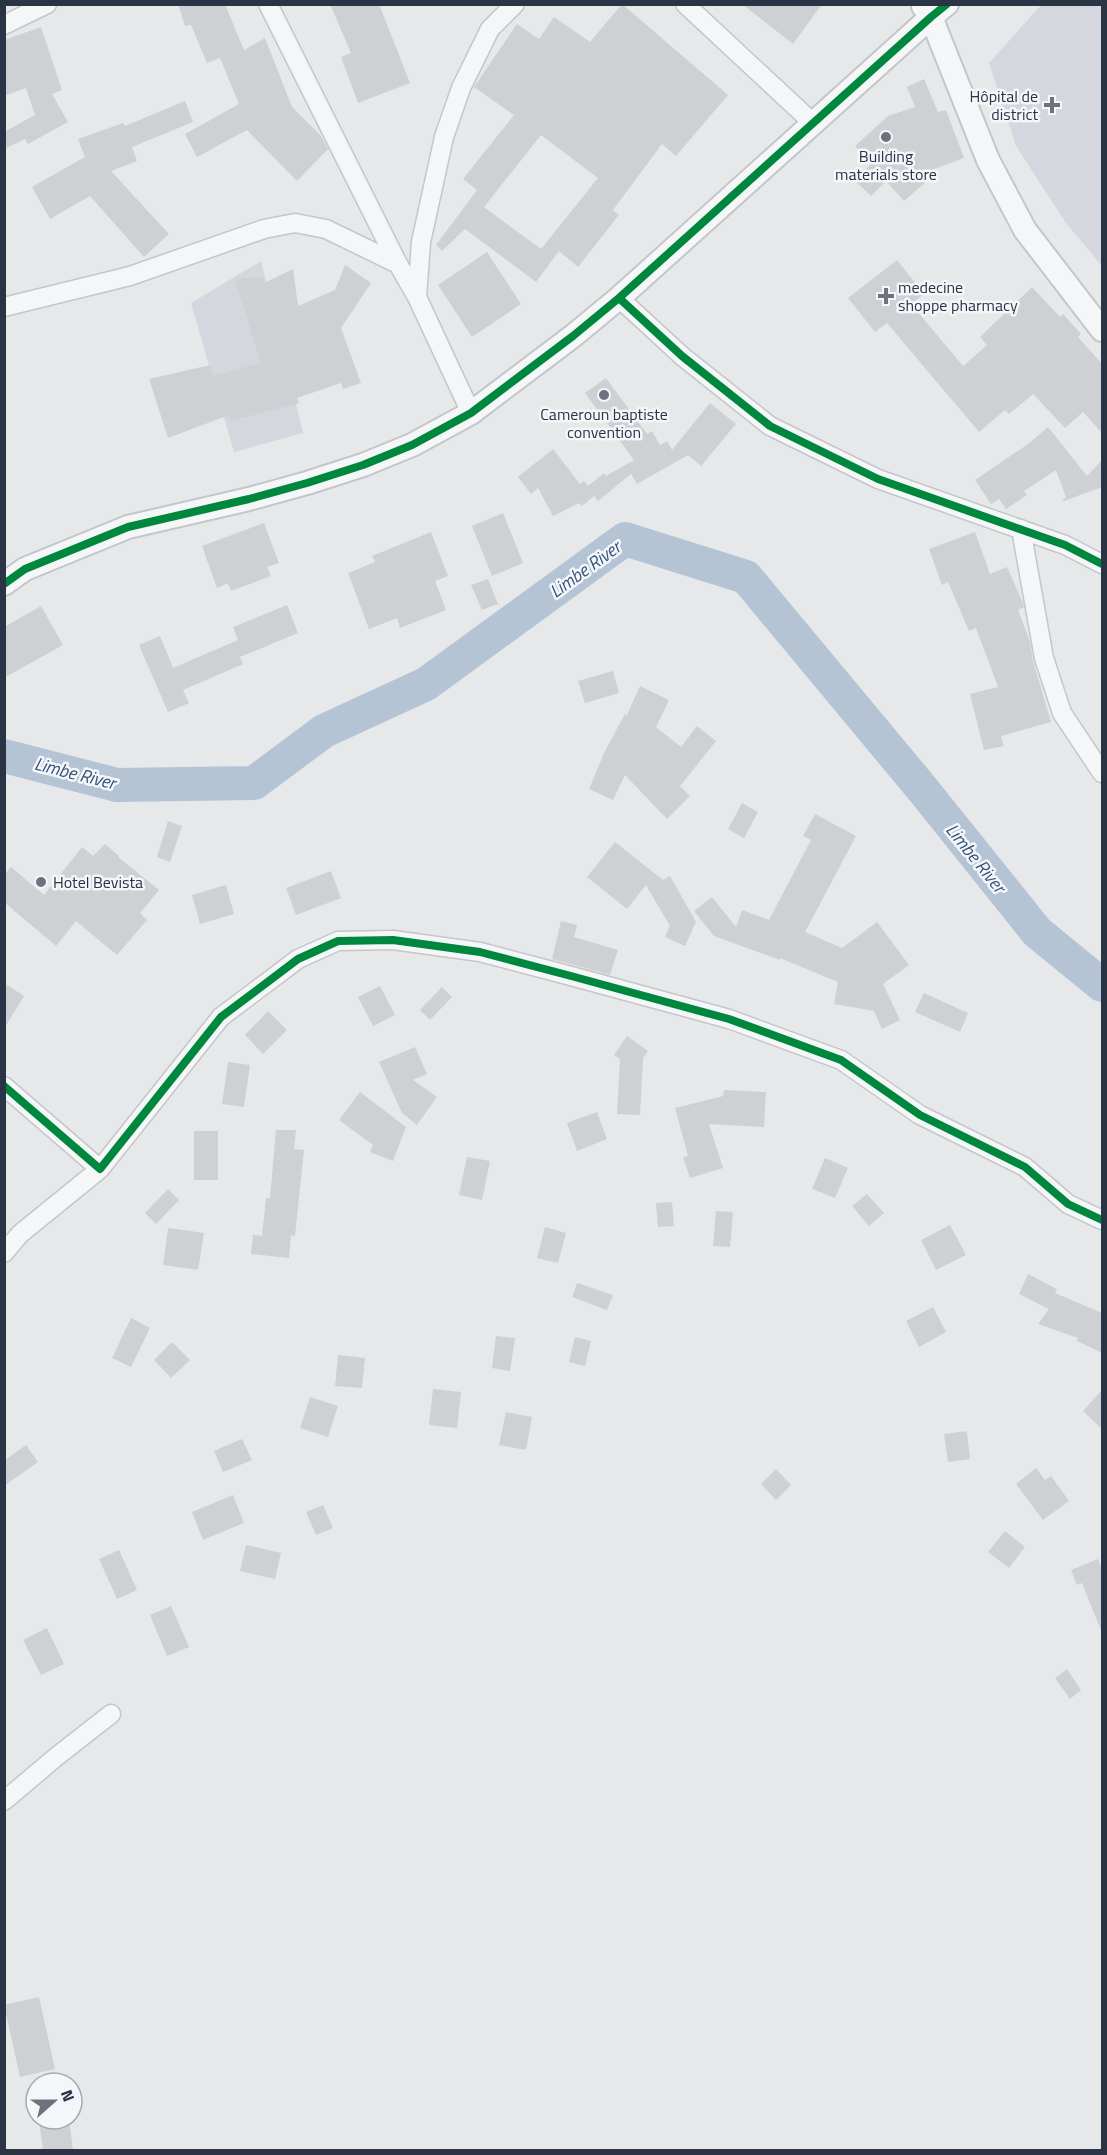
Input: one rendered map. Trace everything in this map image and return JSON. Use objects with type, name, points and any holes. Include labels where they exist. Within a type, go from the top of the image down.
[{"type":"street","points":[[4,24],[47,4]]},
{"type":"street","points":[[268,4],[398,264],[417,297],[471,413]]},
{"type":"street","points":[[417,297],[421,242],[444,137],[461,88],[490,29],[515,4]]},
{"type":"street","points":[[685,4],[814,124]]},
{"type":"street","points":[[4,584],[25,569],[128,527],[249,499],[363,465],[412,445],[471,413],[619,298],[814,124],[933,8],[988,160],[1025,230],[1102,330]]},
{"type":"street","points":[[4,307],[130,276],[264,229],[295,223],[326,229],[398,264]]},
{"type":"street","points":[[619,298],[682,356],[770,426],[878,479],[1065,545],[1102,564]]},
{"type":"street","points":[[1021,529],[1044,658],[1062,713],[1102,773]]},
{"type":"street","points":[[4,1253],[20,1234],[100,1169],[221,1017],[298,958],[338,941],[393,939],[480,952],[571,976],[729,1019],[841,1060],[920,1115],[1025,1167],[1068,1204],[1102,1220]]},
{"type":"street","points":[[4,1086],[100,1169]]},
{"type":"street","points":[[4,1801],[111,1714]]},
{"type":"shaded area","name":"Hôpital de district","points":[[1041,5],[1102,5],[1102,266],[1066,223],[1016,146],[989,63]]},
{"type":"shaded area","points":[[261,261],[303,433],[234,452],[191,303]]},
{"type":"building","points":[[178,4],[225,4],[244,50],[265,38],[292,107],[321,136],[328,149],[297,181],[247,130],[197,157],[185,134],[239,104],[220,58],[207,63],[191,25],[185,26]]},
{"type":"building","points":[[330,4],[379,4],[410,83],[358,103],[341,57],[351,53]]},
{"type":"building","points":[[622,4],[728,95],[676,156],[662,144],[613,210],[619,215],[578,267],[559,251],[536,282],[465,229],[442,251],[436,245],[477,190],[463,179],[514,115],[474,87],[517,24],[539,39],[554,17],[590,42]],"holes":[[[541,135],[598,178],[541,249],[484,207]]]},
{"type":"building","points":[[742,4],[822,4],[793,44]]},
{"type":"building","points":[[41,27],[62,90],[52,94],[68,122],[28,144],[25,139],[4,149],[4,132],[35,115],[26,88],[4,96],[4,40]]},
{"type":"building","points":[[924,79],[938,112],[946,110],[964,158],[921,174],[927,181],[904,201],[886,181],[871,196],[855,181],[871,164],[855,146],[888,116],[915,107],[907,87]]},
{"type":"building","points":[[185,101],[193,122],[132,147],[137,161],[111,171],[169,234],[144,257],[90,196],[50,219],[32,187],[85,157],[78,139],[123,123],[125,126]]},
{"type":"building","points":[[487,252],[521,304],[472,337],[438,285]]},
{"type":"building","points":[[897,260],[924,294],[911,304],[963,366],[987,345],[980,337],[1032,287],[1060,317],[1063,314],[1081,334],[1078,337],[1102,364],[1102,433],[1083,412],[1065,428],[1033,394],[1009,414],[1005,410],[979,432],[887,323],[875,332],[848,298]]},
{"type":"building","points":[[345,265],[371,283],[341,328],[361,383],[343,389],[341,383],[297,398],[299,403],[230,421],[229,415],[168,438],[149,379],[210,365],[213,376],[261,363],[235,279],[263,277],[264,283],[293,269],[298,306],[335,290]]},
{"type":"building","points":[[606,378],[647,434],[652,431],[660,445],[667,441],[672,450],[710,403],[736,424],[701,466],[688,455],[637,484],[631,474],[598,501],[594,496],[582,506],[579,503],[553,516],[538,488],[531,494],[518,477],[553,449],[580,484],[584,481],[588,486],[604,473],[606,476],[634,460],[585,393]]},
{"type":"building","points":[[1048,427],[1087,476],[1102,460],[1102,487],[1061,502],[1066,497],[1056,470],[1024,491],[1027,495],[1006,509],[999,499],[991,504],[975,480],[1028,444]]},
{"type":"building","points":[[503,513],[523,563],[492,576],[472,526]]},
{"type":"building","points":[[264,523],[279,563],[267,567],[271,576],[231,591],[228,583],[217,588],[202,546]]},
{"type":"building","points":[[431,532],[448,576],[435,581],[446,610],[400,628],[397,618],[369,629],[348,573],[375,562],[372,556]]},
{"type":"building","points":[[975,532],[990,574],[1007,567],[1023,603],[1024,607],[1018,610],[1030,642],[1033,661],[1051,722],[1001,736],[1004,746],[984,750],[970,694],[998,687],[976,628],[969,631],[948,582],[942,585],[929,549]]},
{"type":"building","points":[[488,579],[498,604],[482,610],[471,585]]},
{"type":"building","points":[[287,605],[298,633],[240,657],[243,664],[183,690],[189,703],[168,712],[139,645],[160,636],[173,668],[238,640],[233,627]]},
{"type":"building","points":[[41,606],[63,645],[4,678],[4,627]]},
{"type":"building","points":[[613,671],[619,693],[585,703],[578,681]]},
{"type":"building","points":[[640,686],[669,700],[656,727],[681,747],[697,726],[716,741],[680,786],[690,796],[667,819],[625,775],[613,800],[589,789],[605,751],[625,714],[626,717]]},
{"type":"building","points":[[742,803],[758,812],[744,838],[728,829]]},
{"type":"building","points":[[815,814],[856,836],[805,932],[842,948],[877,922],[909,965],[883,984],[900,1020],[882,1029],[874,1011],[834,1004],[838,982],[780,958],[780,960],[714,936],[694,911],[712,897],[736,927],[742,910],[769,920],[811,840],[803,836]]},
{"type":"building","points":[[168,821],[182,826],[170,862],[157,857]]},
{"type":"building","points":[[615,842],[663,880],[670,876],[696,922],[685,946],[665,937],[670,926],[646,885],[627,909],[587,877]]},
{"type":"building","points":[[105,844],[159,890],[140,913],[147,920],[117,955],[76,921],[56,946],[4,902],[4,875],[11,867],[44,895],[82,847],[93,856]]},
{"type":"building","points":[[331,871],[341,898],[296,915],[286,888]]},
{"type":"building","points":[[226,885],[234,914],[200,924],[192,895]]},
{"type":"building","points":[[561,921],[577,925],[574,937],[618,950],[610,975],[552,959]]},
{"type":"building","points":[[4,983],[24,996],[4,1029]]},
{"type":"building","points":[[380,986],[395,1015],[373,1026],[358,997]]},
{"type":"building","points":[[442,987],[452,997],[430,1020],[420,1010]]},
{"type":"building","points":[[924,993],[968,1013],[960,1032],[915,1012]]},
{"type":"building","points":[[268,1011],[287,1030],[263,1054],[245,1035]]},
{"type":"building","points":[[627,1036],[648,1051],[643,1058],[640,1115],[617,1114],[620,1059],[614,1055]]},
{"type":"building","points":[[415,1047],[427,1074],[413,1080],[437,1097],[417,1125],[402,1113],[379,1062]]},
{"type":"building","points":[[228,1062],[250,1065],[244,1107],[222,1104]]},
{"type":"building","points":[[724,1090],[766,1092],[764,1127],[709,1124],[723,1168],[690,1178],[683,1157],[688,1156],[675,1108],[723,1096]]},
{"type":"building","points":[[360,1092],[406,1127],[393,1161],[370,1152],[373,1145],[339,1120]]},
{"type":"building","points":[[597,1112],[607,1139],[577,1151],[567,1123]]},
{"type":"building","points":[[276,1130],[296,1130],[294,1149],[304,1150],[295,1236],[291,1235],[289,1258],[251,1254],[253,1235],[262,1236],[266,1198],[270,1198]]},
{"type":"building","points":[[194,1131],[218,1131],[218,1180],[194,1180]]},
{"type":"building","points":[[467,1157],[490,1161],[482,1200],[459,1195]]},
{"type":"building","points":[[825,1158],[848,1168],[835,1198],[812,1189]]},
{"type":"building","points":[[168,1189],[179,1200],[156,1224],[145,1213]]},
{"type":"building","points":[[867,1194],[884,1213],[869,1226],[852,1206]]},
{"type":"building","points":[[672,1202],[674,1226],[658,1227],[656,1203]]},
{"type":"building","points":[[716,1211],[733,1212],[730,1247],[713,1246]]},
{"type":"building","points":[[950,1225],[966,1255],[936,1270],[921,1240]]},
{"type":"building","points":[[545,1227],[566,1233],[558,1263],[537,1258]]},
{"type":"building","points":[[168,1228],[204,1233],[198,1270],[163,1265]]},
{"type":"building","points":[[1028,1274],[1057,1289],[1055,1293],[1102,1313],[1102,1353],[1077,1341],[1078,1338],[1038,1324],[1049,1309],[1019,1294]]},
{"type":"building","points":[[577,1283],[613,1295],[607,1310],[572,1297]]},
{"type":"building","points":[[933,1307],[946,1332],[919,1347],[906,1321]]},
{"type":"building","points":[[131,1318],[150,1328],[131,1367],[112,1358]]},
{"type":"building","points":[[496,1336],[515,1338],[510,1371],[492,1368]]},
{"type":"building","points":[[575,1337],[591,1341],[585,1366],[569,1362]]},
{"type":"building","points":[[172,1342],[190,1360],[171,1378],[154,1360]]},
{"type":"building","points":[[338,1355],[365,1358],[362,1388],[335,1386]]},
{"type":"building","points":[[433,1389],[461,1392],[457,1428],[429,1425]]},
{"type":"building","points":[[1102,1390],[1102,1429],[1083,1411]]},
{"type":"building","points":[[310,1397],[338,1406],[328,1437],[300,1428]]},
{"type":"building","points":[[506,1412],[532,1417],[526,1450],[499,1445]]},
{"type":"building","points":[[967,1431],[970,1459],[948,1462],[944,1434]]},
{"type":"building","points":[[242,1439],[252,1460],[223,1472],[214,1451]]},
{"type":"building","points":[[26,1445],[38,1462],[4,1486],[4,1461]]},
{"type":"building","points":[[1036,1468],[1045,1480],[1051,1476],[1069,1501],[1043,1520],[1016,1484]]},
{"type":"building","points":[[776,1469],[791,1485],[776,1500],[761,1484]]},
{"type":"building","points":[[233,1495],[244,1523],[203,1540],[192,1512]]},
{"type":"building","points":[[323,1505],[333,1528],[316,1535],[306,1512]]},
{"type":"building","points":[[1005,1531],[1025,1547],[1009,1568],[988,1552]]},
{"type":"building","points":[[246,1545],[281,1553],[275,1579],[240,1571]]},
{"type":"building","points":[[119,1550],[137,1590],[117,1599],[99,1559]]},
{"type":"building","points":[[1098,1559],[1102,1570],[1102,1633],[1082,1583],[1077,1585],[1071,1570]]},
{"type":"building","points":[[171,1606],[189,1647],[167,1656],[150,1615]]},
{"type":"building","points":[[47,1628],[64,1664],[41,1675],[23,1640]]},
{"type":"building","points":[[1067,1669],[1081,1690],[1070,1699],[1055,1678]]},
{"type":"building","points":[[39,1997],[55,2069],[24,2071],[24,2076],[20,2077],[4,2005]]},
{"type":"building","points":[[40,2131],[70,2131],[73,2151],[43,2151]]},
{"type":"waterway","name":"Limbe River","points":[[4,756],[117,785],[254,783],[324,731],[426,684],[625,539],[746,577],[924,791],[1037,932],[1102,985]]},
{"type":"cycle path","points":[[4,584],[25,569],[128,527],[249,499],[363,465],[412,445],[471,413],[619,298],[947,4]]},
{"type":"cycle path","points":[[619,298],[682,356],[770,426],[878,479],[1065,545],[1102,564]]},
{"type":"cycle path","points":[[4,1086],[100,1169],[221,1017],[298,959],[338,941],[393,940],[480,952],[571,976],[729,1019],[841,1060],[920,1115],[1025,1167],[1068,1204],[1102,1220]]},
{"type":"place","name":"Hôpital de district","points":[[1052,105]]},
{"type":"place","name":"Building materials store","points":[[886,137]]},
{"type":"place","name":"medecine shoppe pharmacy","points":[[886,296]]},
{"type":"place","name":"Cameroun baptiste convention","points":[[604,395]]},
{"type":"place","name":"Hotel Bevista","points":[[41,882]]}]
